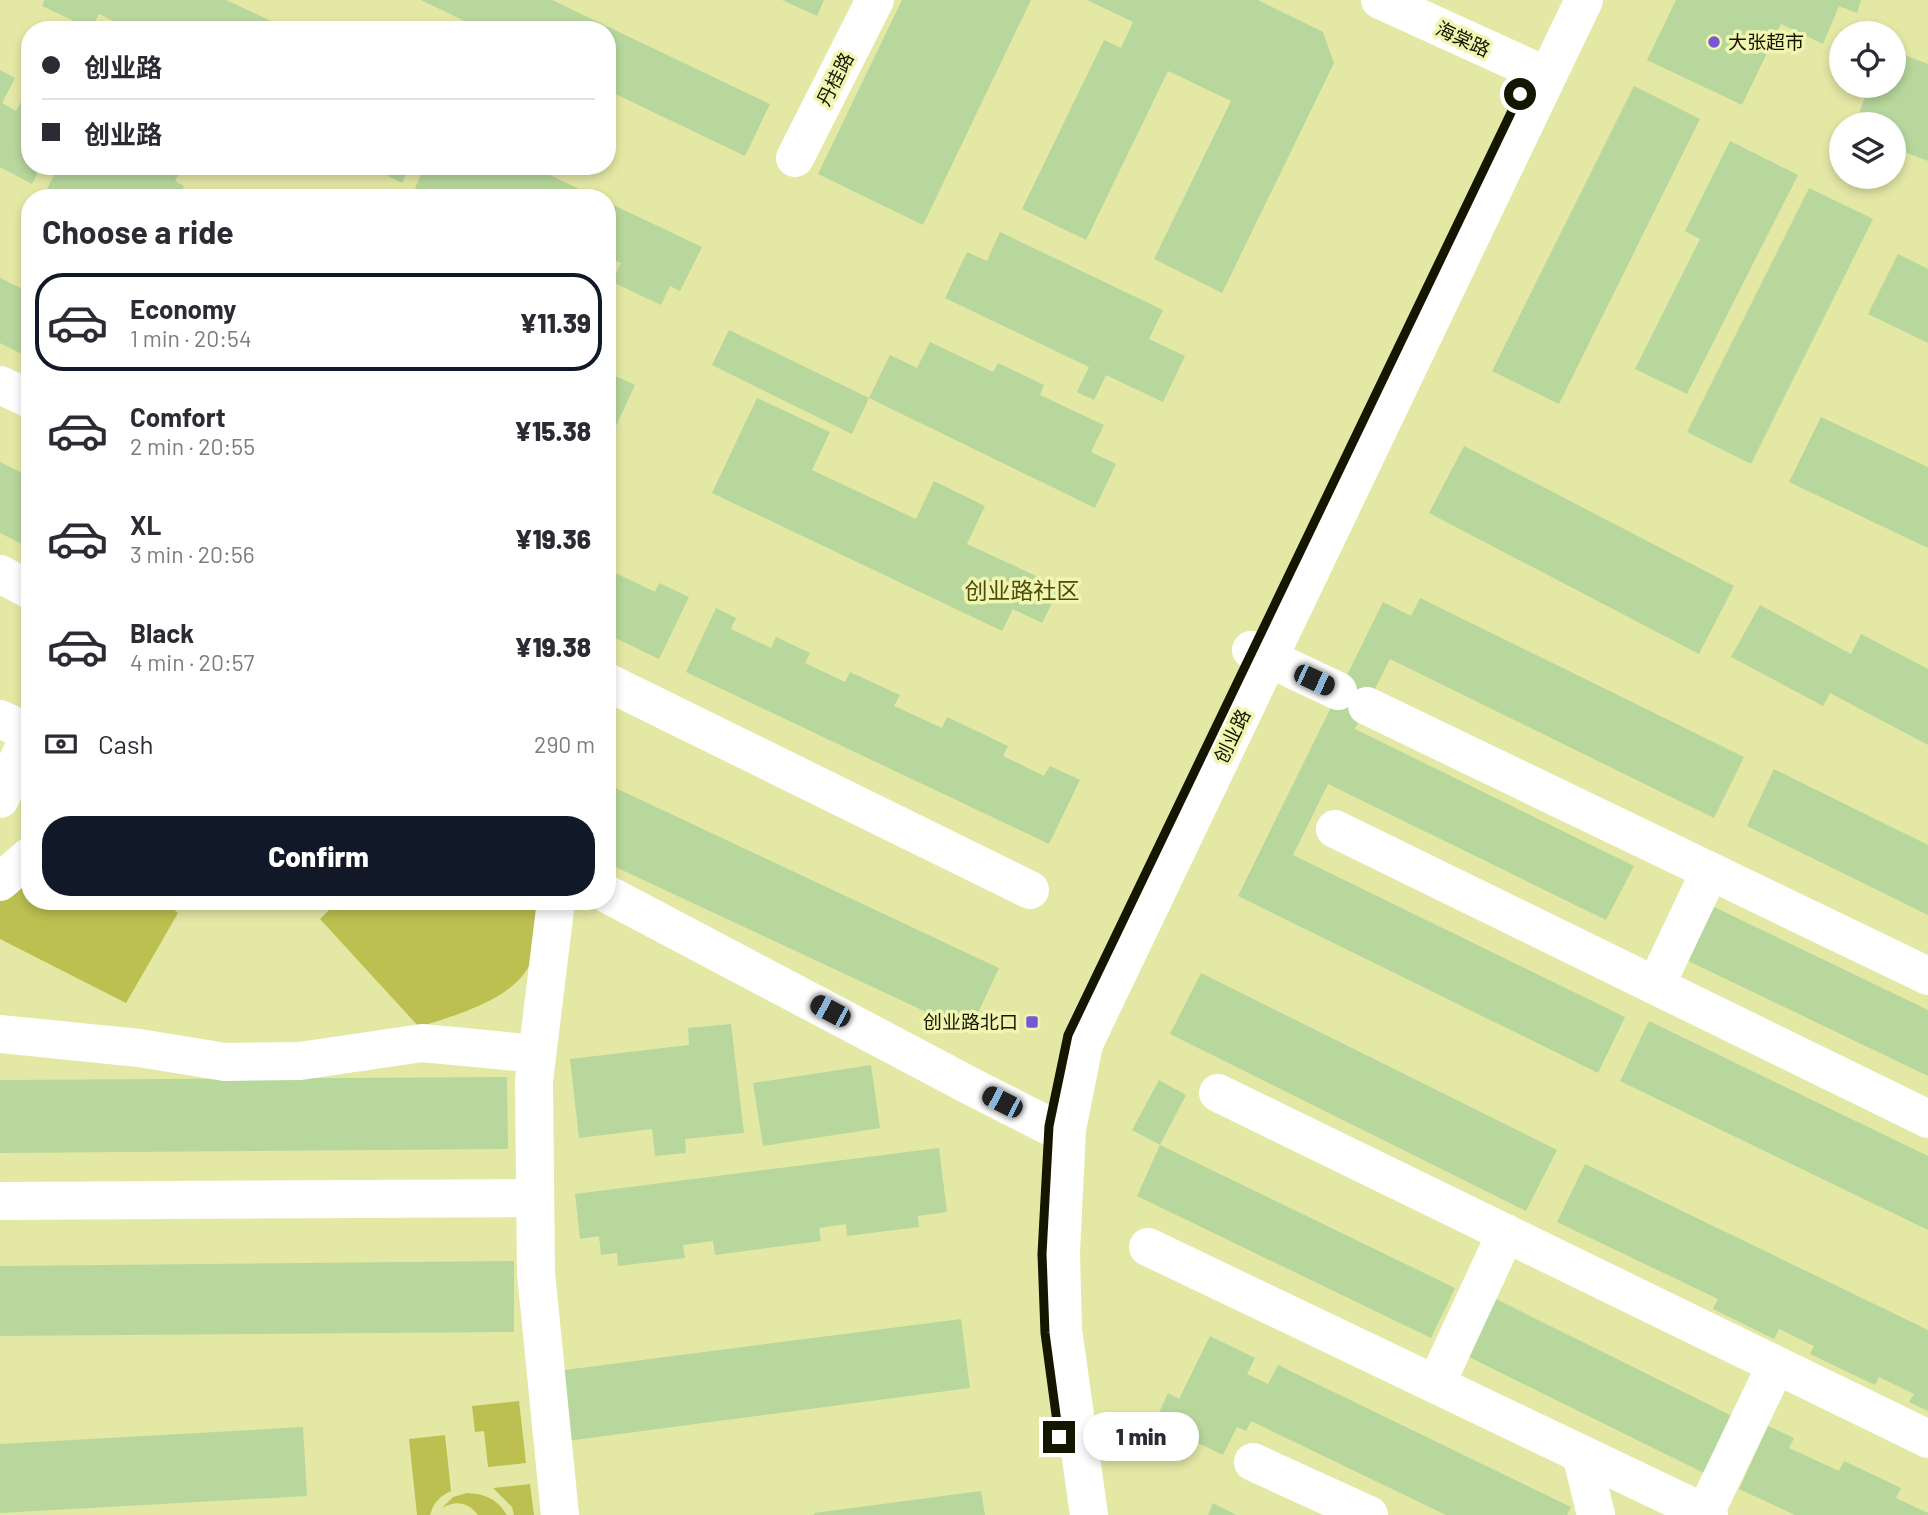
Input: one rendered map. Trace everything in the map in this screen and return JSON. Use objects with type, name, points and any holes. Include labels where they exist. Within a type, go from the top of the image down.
[{"type":"street","name":"丹桂路","points":[[795,158],[876,0]]},
{"type":"street","name":"海棠路","points":[[1380,0],[1539,73]]},
{"type":"street","name":"创业路","points":[[1070,1515],[1045,1333],[1042,1254],[1068,1035],[1260,654],[1539,73],[1566,0]]},
{"type":"street","name":"创业路","points":[[1539,73],[1584,0]]},
{"type":"street","points":[[0,385],[21,395]]},
{"type":"street","points":[[0,574],[21,585]]},
{"type":"street","points":[[1260,654],[1928,976]]},
{"type":"street","points":[[616,686],[1030,890]]},
{"type":"street","points":[[0,719],[21,730]]},
{"type":"street","points":[[0,799],[21,754]]},
{"type":"street","points":[[1335,829],[1928,1119]]},
{"type":"street","points":[[0,882],[21,864]]},
{"type":"street","points":[[1656,985],[1710,871]]},
{"type":"street","points":[[616,899],[1058,1127]]},
{"type":"street","points":[[555,910],[534,1081],[536,1273],[559,1515]]},
{"type":"street","points":[[0,1034],[139,1048],[225,1062],[300,1061],[422,1043],[537,1054]]},
{"type":"street","points":[[1218,1093],[1928,1439]]},
{"type":"street","name":"创业路","points":[[1058,1127],[1063,1330],[1089,1515]]},
{"type":"street","points":[[0,1201],[535,1198]]},
{"type":"street","points":[[1436,1384],[1506,1233]]},
{"type":"street","points":[[1148,1247],[1706,1515],[1776,1365]]},
{"type":"street","points":[[1581,1454],[1596,1515]]},
{"type":"street","points":[[1253,1462],[1369,1515]]},
{"type":"shaded area","points":[[21,881],[21,910],[174,910],[178,913],[126,1003],[0,939],[0,901]]},
{"type":"shaded area","points":[[329,910],[535,910],[534,955],[527,970],[502,994],[469,1010],[419,1027],[320,919]]},
{"type":"shaded area","points":[[519,1401],[526,1463],[488,1467],[484,1431],[475,1432],[472,1406]]},
{"type":"shaded area","points":[[445,1435],[451,1491],[438,1500],[430,1515],[417,1515],[409,1439]]},
{"type":"shaded area","points":[[530,1484],[534,1515],[514,1515],[512,1507],[493,1488]]},
{"type":"shaded area","points":[[467,1493],[490,1498],[507,1515],[478,1515],[462,1504],[442,1508],[453,1497]]},
{"type":"building","points":[[44,0],[226,0],[271,21],[113,21],[99,14],[95,21],[74,21],[42,6]]},
{"type":"building","points":[[421,0],[552,0],[596,21],[464,21]]},
{"type":"building","points":[[782,0],[824,0],[817,16]]},
{"type":"building","points":[[902,0],[1031,0],[923,225],[818,174]]},
{"type":"building","points":[[1087,0],[1258,0],[1323,32],[1334,63],[1222,293],[1154,259],[1231,101],[1168,71],[1086,240],[1022,209],[1104,40],[1121,48],[1133,22]]},
{"type":"building","name":"大张超市","points":[[1676,0],[1861,0],[1857,13],[1839,6],[1833,21],[1829,21],[1829,30],[1823,44],[1781,24],[1742,105],[1647,60]]},
{"type":"building","points":[[616,31],[770,104],[745,156],[616,94]]},
{"type":"building","points":[[1906,56],[1928,64],[1928,161],[1906,153],[1906,112],[1859,112],[1865,98],[1906,98]]},
{"type":"building","points":[[0,70],[15,78],[2,103],[16,111],[21,102],[21,175],[36,175],[32,184],[0,167]]},
{"type":"building","points":[[1634,86],[1700,119],[1559,404],[1492,371]]},
{"type":"building","points":[[1730,141],[1798,175],[1687,394],[1635,369],[1700,239],[1685,231]]},
{"type":"building","points":[[54,175],[178,175],[175,181],[184,186],[183,189],[47,189]]},
{"type":"building","points":[[386,175],[406,175],[402,183]]},
{"type":"building","points":[[421,175],[550,175],[579,189],[417,189],[415,188]]},
{"type":"building","points":[[1809,188],[1873,219],[1751,464],[1687,432]]},
{"type":"building","points":[[616,206],[702,247],[680,291],[670,286],[661,305],[616,284],[616,274],[621,263],[616,261]]},
{"type":"building","points":[[1000,232],[1163,310],[1149,339],[1185,356],[1163,402],[1106,375],[1094,400],[1077,392],[1089,367],[945,298],[967,252],[987,261]]},
{"type":"building","points":[[1898,254],[1928,269],[1928,343],[1868,314]]},
{"type":"building","points":[[0,278],[21,288],[21,354],[0,343]]},
{"type":"building","points":[[729,330],[869,398],[852,434],[712,365]]},
{"type":"building","points":[[930,342],[993,372],[998,363],[1044,385],[1040,395],[1104,425],[1091,452],[1116,464],[1095,508],[869,398],[890,355],[917,368]]},
{"type":"building","points":[[616,376],[635,385],[616,426]]},
{"type":"building","points":[[757,398],[830,432],[812,470],[916,519],[934,481],[985,506],[967,544],[1060,587],[1042,623],[1013,609],[1002,631],[712,493]]},
{"type":"building","points":[[1821,417],[1928,467],[1928,548],[1789,482]]},
{"type":"building","points":[[1464,446],[1734,586],[1699,654],[1429,513]]},
{"type":"building","points":[[0,462],[21,472],[21,544],[0,533]]},
{"type":"building","points":[[616,573],[655,592],[659,583],[689,597],[659,659],[616,638]]},
{"type":"building","points":[[1420,598],[1744,757],[1714,818],[1390,659],[1355,729],[1634,866],[1606,920],[1328,784],[1293,855],[1625,1017],[1598,1073],[1238,896],[1383,602],[1411,616]]},
{"type":"building","points":[[1760,605],[1851,654],[1861,634],[1928,669],[1928,745],[1830,693],[1823,706],[1731,657]]},
{"type":"building","points":[[716,608],[736,618],[731,629],[771,648],[776,637],[810,653],[805,663],[845,682],[850,672],[900,695],[894,706],[942,728],[947,717],[1008,746],[1003,756],[1044,776],[1050,766],[1080,780],[1049,844],[686,672]]},
{"type":"building","points":[[1774,769],[1928,845],[1928,915],[1747,826]]},
{"type":"building","points":[[616,788],[999,968],[969,1032],[616,867]]},
{"type":"building","points":[[1708,904],[1928,1010],[1928,1076],[1682,958]]},
{"type":"building","points":[[1201,973],[1557,1150],[1526,1211],[1170,1034]]},
{"type":"building","points":[[1649,1021],[1928,1156],[1928,1230],[1620,1081]]},
{"type":"building","points":[[731,1024],[744,1133],[685,1139],[686,1153],[655,1156],[652,1129],[579,1138],[570,1059],[689,1045],[688,1028]]},
{"type":"building","points":[[871,1065],[880,1128],[763,1146],[753,1083]]},
{"type":"building","points":[[507,1077],[508,1149],[0,1153],[0,1080]]},
{"type":"building","points":[[1159,1080],[1186,1095],[1160,1145],[1132,1130]]},
{"type":"building","points":[[1160,1145],[1455,1288],[1431,1338],[1137,1196]]},
{"type":"building","points":[[939,1148],[947,1212],[918,1216],[919,1227],[847,1236],[846,1224],[819,1228],[821,1241],[715,1255],[713,1241],[683,1245],[685,1258],[618,1266],[617,1253],[601,1255],[599,1236],[580,1239],[575,1194]]},
{"type":"building","points":[[1585,1164],[1928,1330],[1928,1411],[1909,1402],[1914,1394],[1879,1377],[1875,1385],[1810,1354],[1814,1346],[1779,1329],[1774,1339],[1713,1309],[1718,1299],[1557,1222]]},
{"type":"building","points":[[514,1261],[514,1332],[0,1336],[0,1266]]},
{"type":"building","points":[[1496,1299],[1732,1416],[1704,1473],[1467,1356]]},
{"type":"building","points":[[961,1319],[970,1388],[567,1441],[557,1371]]},
{"type":"building","points":[[1210,1336],[1255,1358],[1247,1374],[1268,1384],[1278,1365],[1571,1507],[1567,1515],[1446,1515],[1251,1421],[1246,1431],[1237,1427],[1223,1455],[1155,1422],[1168,1393],[1179,1399]]},
{"type":"building","points":[[1768,1426],[1794,1438],[1789,1448],[1839,1471],[1844,1461],[1901,1488],[1896,1498],[1928,1515],[1795,1515],[1739,1489]]},
{"type":"building","points":[[303,1427],[307,1496],[0,1513],[0,1444]]},
{"type":"building","points":[[981,1491],[985,1515],[814,1515],[814,1513]]},
{"type":"building","points":[[1213,1503],[1236,1515],[1208,1515]]},
{"type":"place","name":"大张超市","points":[[1714,42]]},
{"type":"place","name":"创业路北口","points":[[1032,1022]]},
{"type":"district","name":"创业路社区","points":[[1022,591]]},
{"type":"route","points":[[1059,1437],[1045,1333],[1042,1254],[1049,1126],[1068,1035],[1520,94]]}]
